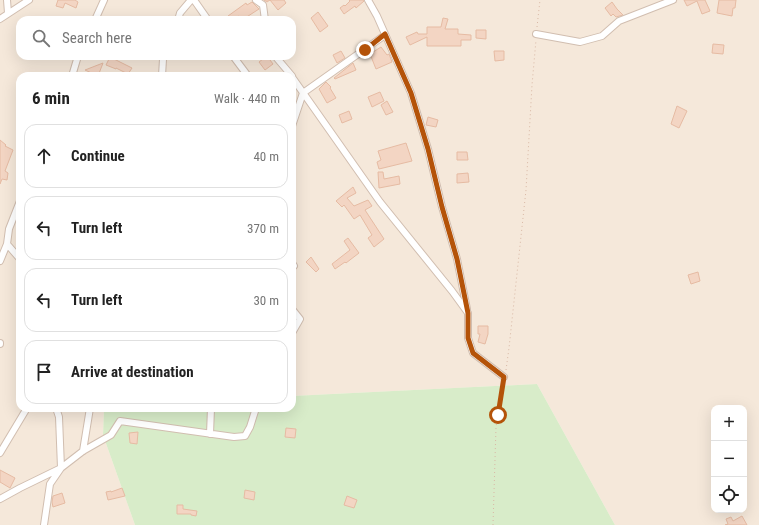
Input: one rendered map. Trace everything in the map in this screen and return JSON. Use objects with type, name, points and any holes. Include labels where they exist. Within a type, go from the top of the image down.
[{"type":"street","points":[[6,0],[8,13]]},
{"type":"street","points":[[0,19],[29,0]]},
{"type":"street","points":[[97,16],[104,0]]},
{"type":"street","points":[[179,16],[180,13],[192,0],[205,16]]},
{"type":"street","points":[[256,0],[262,3],[264,16]]},
{"type":"street","points":[[368,0],[411,93],[428,149],[442,207],[457,259],[468,313],[468,338],[473,353],[504,377]]},
{"type":"street","points":[[536,34],[580,42],[602,36],[619,21],[673,0]]},
{"type":"street","points":[[296,114],[303,93],[385,34]]},
{"type":"street","points":[[73,72],[77,60]]},
{"type":"street","points":[[162,72],[163,60]]},
{"type":"street","points":[[236,60],[245,72]]},
{"type":"street","points":[[278,60],[289,72]]},
{"type":"street","points":[[296,82],[380,202],[468,313]]},
{"type":"street","points":[[0,261],[7,244],[9,229],[16,211]]},
{"type":"street","points":[[7,244],[16,254]]},
{"type":"street","points":[[296,314],[300,319],[296,326]]},
{"type":"street","points":[[0,453],[25,412]]},
{"type":"street","points":[[44,525],[50,484],[61,468],[59,417],[57,412]]},
{"type":"street","points":[[82,451],[89,412]]},
{"type":"street","points":[[210,434],[211,412]]},
{"type":"street","points":[[0,499],[61,468],[82,451],[111,435],[120,421],[234,437],[245,436],[250,427],[255,412]]},
{"type":"path","points":[[493,525],[496,427],[509,348],[526,190],[532,85],[540,0]]},
{"type":"shaded area","points":[[0,0],[759,0],[759,525],[615,525],[537,384],[296,396],[296,72],[16,72],[16,412],[104,412],[103,435],[135,525],[0,525]]},
{"type":"green space","points":[[537,384],[615,525],[135,525],[103,435],[104,412],[296,412],[296,396]]},
{"type":"building","points":[[58,0],[75,0],[78,2],[76,8],[65,3],[63,8],[56,6]]},
{"type":"building","points":[[270,0],[284,0],[286,3],[278,10]]},
{"type":"building","points":[[349,0],[364,1],[356,8],[355,6],[344,14],[340,8],[344,5],[345,6],[350,1]]},
{"type":"building","points":[[684,0],[705,0],[710,11],[702,14],[697,1],[687,6]]},
{"type":"building","points":[[719,0],[736,0],[732,16],[717,13]]},
{"type":"building","points":[[252,2],[259,9],[248,16],[228,16],[246,3],[247,5]]},
{"type":"building","points":[[612,2],[623,15],[616,17],[613,14],[611,16],[605,8]]},
{"type":"building","points":[[318,12],[328,26],[320,32],[311,18]]},
{"type":"building","points":[[443,18],[448,19],[445,29],[458,29],[458,34],[471,35],[471,40],[461,40],[461,46],[427,46],[427,37],[410,45],[406,37],[417,32],[418,34],[427,34],[427,27],[441,27]]},
{"type":"building","points":[[476,30],[486,30],[486,39],[476,38]]},
{"type":"building","points":[[713,44],[724,45],[723,54],[712,53]]},
{"type":"building","points":[[381,47],[387,55],[389,54],[392,62],[376,69],[370,54]]},
{"type":"building","points":[[341,51],[345,58],[337,63],[333,55]]},
{"type":"building","points":[[494,51],[504,51],[504,60],[495,61]]},
{"type":"building","points":[[108,60],[116,60],[132,68],[129,72],[124,72],[106,65]]},
{"type":"building","points":[[262,60],[270,60],[273,64],[265,70],[259,62]]},
{"type":"building","points":[[103,63],[100,72],[89,72],[85,70]]},
{"type":"building","points":[[353,63],[356,70],[335,79],[334,78]]},
{"type":"building","points":[[326,82],[331,87],[330,88],[336,98],[327,103],[319,89]]},
{"type":"building","points":[[380,92],[384,101],[372,107],[368,97]]},
{"type":"building","points":[[387,101],[393,112],[386,115],[381,105]]},
{"type":"building","points":[[677,106],[687,111],[679,128],[671,124]]},
{"type":"building","points":[[349,111],[352,119],[342,123],[339,115]]},
{"type":"building","points":[[428,117],[438,120],[436,127],[426,125]]},
{"type":"building","points":[[0,140],[6,145],[5,146],[13,150],[5,171],[8,173],[7,180],[2,179],[0,184]]},
{"type":"building","points":[[406,143],[412,161],[379,169],[377,162],[381,160],[378,151]]},
{"type":"building","points":[[457,152],[467,152],[468,160],[457,160]]},
{"type":"building","points":[[378,172],[383,172],[384,179],[399,176],[400,184],[379,188]]},
{"type":"building","points":[[468,173],[469,182],[457,183],[457,174]]},
{"type":"building","points":[[353,187],[356,193],[347,198],[354,206],[368,200],[372,206],[365,210],[384,239],[374,247],[368,238],[372,235],[360,215],[354,219],[344,205],[342,207],[336,201]]},
{"type":"building","points":[[348,238],[359,253],[335,269],[332,264],[350,250],[344,241]]},
{"type":"building","points":[[311,257],[319,269],[316,272],[306,262]]},
{"type":"building","points":[[698,272],[700,281],[691,284],[688,275]]},
{"type":"building","points":[[478,326],[488,326],[488,334],[485,344],[478,342],[480,334],[478,334]]},
{"type":"building","points":[[286,428],[296,429],[295,438],[285,437]]},
{"type":"building","points":[[138,432],[137,444],[130,443],[129,433]]},
{"type":"building","points":[[0,470],[15,478],[10,488],[0,482]]},
{"type":"building","points":[[122,488],[125,496],[108,500],[106,492],[111,492]]},
{"type":"building","points":[[245,490],[255,492],[254,500],[244,498]]},
{"type":"building","points":[[62,493],[65,503],[53,507],[53,496]]},
{"type":"building","points":[[347,496],[357,500],[354,508],[344,505]]},
{"type":"building","points":[[177,505],[183,505],[183,509],[197,511],[196,516],[191,514],[177,514]]},
{"type":"building","points":[[742,516],[747,525],[725,525],[728,524],[726,519],[731,517],[733,521]]},
{"type":"route","points":[[365,50],[385,34],[411,93],[428,149],[442,207],[457,259],[468,313],[468,338],[473,353],[504,377],[498,415]]}]
